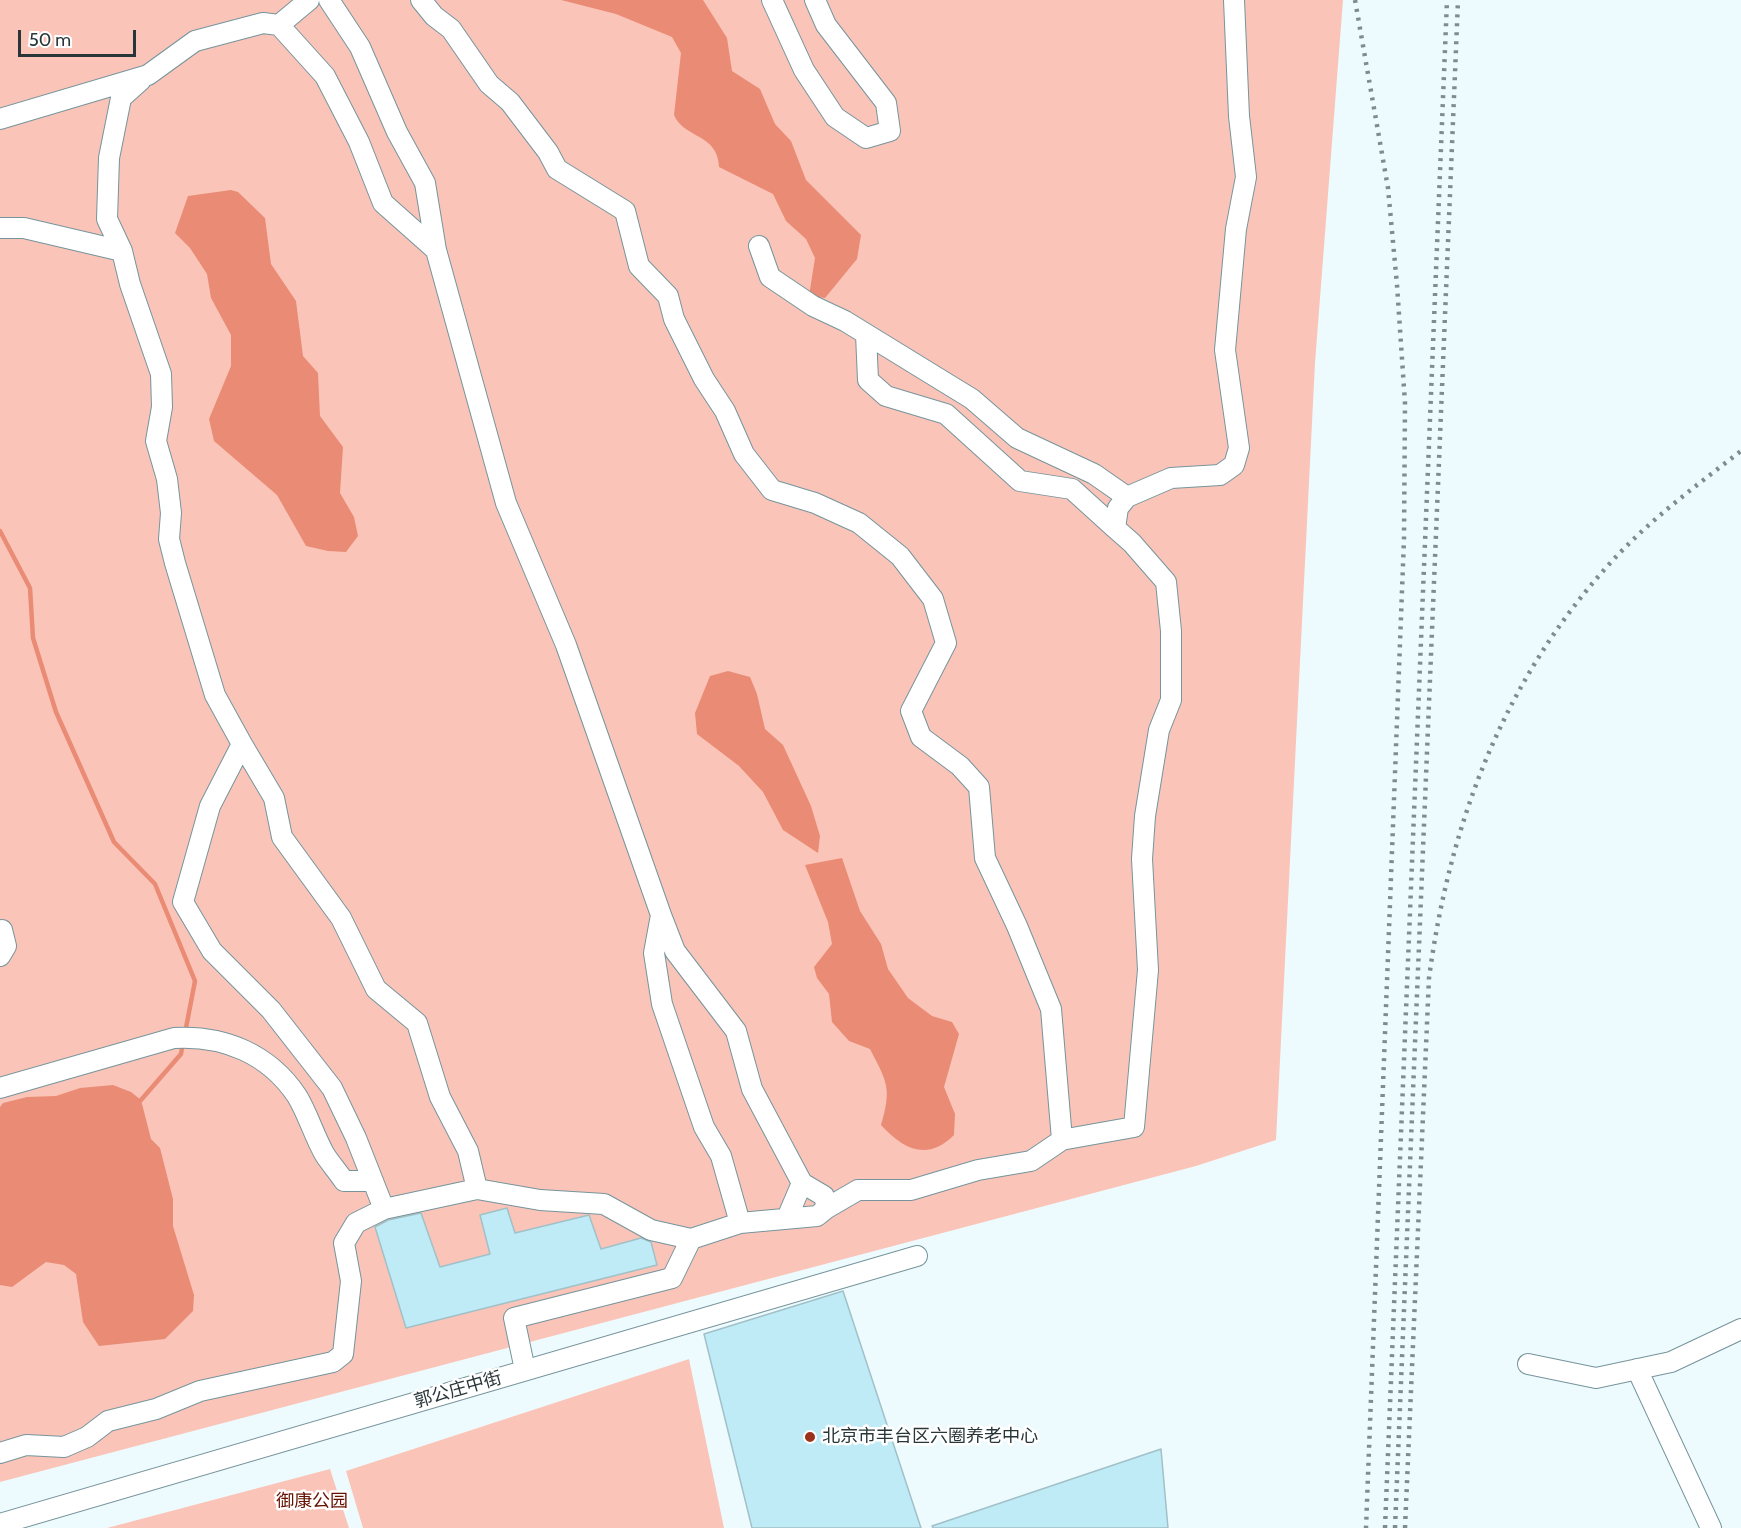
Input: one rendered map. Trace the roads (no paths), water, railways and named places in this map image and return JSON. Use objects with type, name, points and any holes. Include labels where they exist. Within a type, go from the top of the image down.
[{"type":"street","points":[[279,25],[309,0]]},
{"type":"street","points":[[329,0],[360,48],[397,132],[425,183],[436,250],[506,503],[566,645],[675,951],[736,1031],[752,1089],[802,1183],[824,1196],[827,1208]]},
{"type":"street","points":[[421,0],[434,16],[451,29],[489,84],[510,102],[548,152],[557,169],[625,211],[639,266],[668,296],[674,319],[704,378],[725,411],[744,454],[772,490],[815,503],[859,523],[900,556],[933,599],[946,643],[911,711],[921,737],[960,766],[979,787],[985,858],[1017,926],[1051,1009],[1061,1140]]},
{"type":"street","points":[[772,0],[804,70],[835,117],[866,138],[890,131],[886,103],[826,26],[815,0]]},
{"type":"street","points":[[1114,528],[1118,508],[1127,497],[1171,478],[1220,475],[1234,465],[1239,448],[1225,350],[1236,229],[1246,177],[1239,116],[1234,0]]},
{"type":"street","points":[[436,250],[383,203],[359,142],[325,76],[279,25],[262,23],[195,41],[121,98],[109,158],[108,219],[122,251],[130,284],[161,374],[162,407],[156,441],[167,479],[171,513],[169,539],[215,695],[274,798],[282,837],[340,918],[376,989],[417,1023],[440,1097],[468,1151],[477,1189]]},
{"type":"street","points":[[0,119],[148,75]]},
{"type":"street","points":[[0,228],[24,228],[122,251]]},
{"type":"street","points":[[759,246],[770,277],[813,306],[845,321],[972,399],[1017,438],[1094,474],[1127,497]]},
{"type":"street","points":[[0,1453],[26,1445],[64,1447],[87,1437],[108,1421],[156,1409],[200,1391],[333,1362],[344,1354],[351,1281],[344,1243],[356,1224],[384,1209],[477,1189],[540,1200],[604,1204],[651,1230],[691,1239],[740,1222],[817,1216],[858,1190],[911,1190],[978,1170],[1031,1161],[1061,1140],[1134,1128],[1148,970],[1142,859],[1145,816],[1159,730],[1171,700],[1171,631],[1166,582],[1132,543],[1072,489],[1020,481],[946,414],[886,396],[868,380],[866,334]]},
{"type":"street","points":[[242,744],[210,806],[183,902],[212,951],[271,1010],[332,1088],[384,1209]]},
{"type":"street","points":[[661,915],[654,953],[662,1004],[704,1127],[721,1156],[740,1222]]},
{"type":"street","points":[[0,931],[2,930],[6,946],[0,956]]},
{"type":"street","points":[[0,1088],[174,1038],[200,1036],[234,1044],[276,1069],[297,1097],[325,1154],[344,1181],[373,1181]]},
{"type":"street","points":[[788,1218],[802,1183]]},
{"type":"street","points":[[525,1370],[514,1318],[672,1278],[691,1239]]},
{"type":"street","name":"郭公庄中街","points":[[0,1524],[916,1256]]},
{"type":"street","points":[[1528,1364],[1596,1378],[1671,1362],[1741,1329]]},
{"type":"street","points":[[1637,1369],[1711,1528]]},
{"type":"waterway","points":[[0,531],[30,588],[33,638],[56,712],[114,842],[155,884],[195,981],[185,1033]]},
{"type":"waterway","points":[[141,1100],[181,1054],[183,1042]]},
{"type":"railway","points":[[1355,0],[1388,188],[1405,403],[1404,539],[1366,1528]]},
{"type":"railway","points":[[1385,1528],[1447,0]]},
{"type":"railway","points":[[1395,1528],[1458,0]]},
{"type":"railway","points":[[1405,1528],[1429,978],[1438,920],[1451,863],[1468,808],[1488,755],[1512,703],[1541,653],[1575,605],[1613,560],[1643,530],[1741,451]]},
{"type":"place","name":"北京市丰台区六圈养老中心","points":[[810,1437]]},
{"type":"park label","name":"御康公园","points":[[312,1502]]}]
